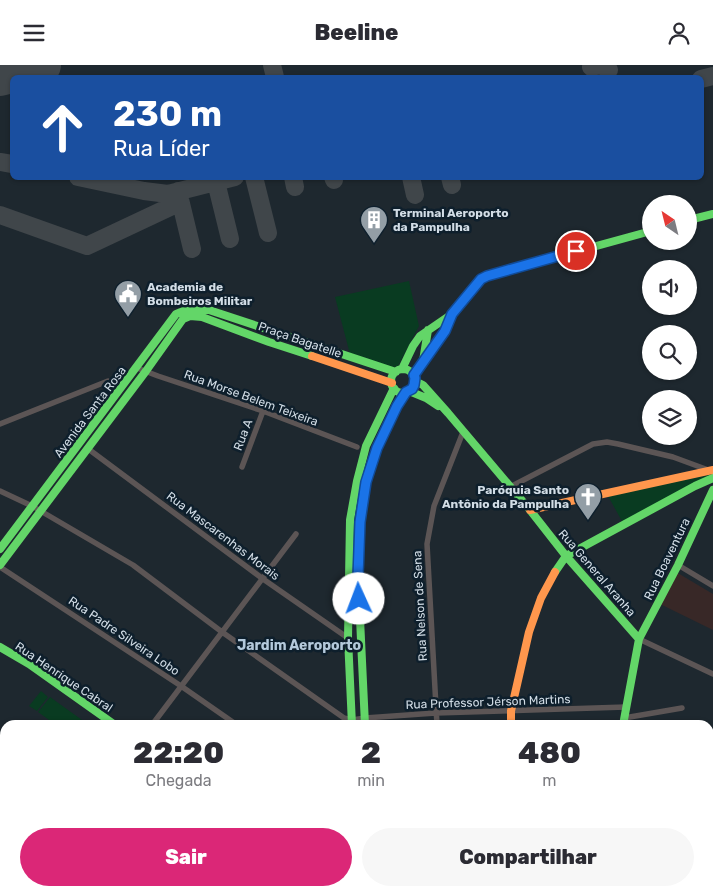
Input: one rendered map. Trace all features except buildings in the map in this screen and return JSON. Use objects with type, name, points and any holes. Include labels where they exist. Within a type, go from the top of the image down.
[{"type":"main road","points":[[698,218],[713,214]]},
{"type":"main road","points":[[352,720],[348,639],[350,520],[366,446],[393,385],[393,375],[399,370],[420,336],[452,314],[481,279],[642,233]]},
{"type":"main road","name":"Avenida Santa Rosa","points":[[0,549],[176,314],[182,310],[189,309],[209,310]]},
{"type":"main road","name":"Praça Bagatelle","points":[[209,310],[347,357],[399,370]]},
{"type":"main road","points":[[365,720],[358,576],[360,522],[366,482],[377,448],[397,406],[407,392],[412,389],[414,378],[423,361],[445,331],[452,314]]},
{"type":"main road","name":"Avenida Santa Rosa","points":[[0,566],[183,319],[192,315],[202,317]]},
{"type":"main road","name":"Praça Bagatelle","points":[[202,317],[393,385]]},
{"type":"main road","points":[[423,361],[428,330]]},
{"type":"main road","points":[[399,370],[409,370],[414,378]]},
{"type":"main road","name":"Rua General Aranha","points":[[414,378],[423,385],[448,413],[530,510],[566,556],[639,639]]},
{"type":"main road","points":[[393,385],[399,392],[407,392]]},
{"type":"main road","name":"Rua General Aranha","points":[[407,392],[426,399],[448,413]]},
{"type":"main road","points":[[530,510],[712,473]]},
{"type":"main road","points":[[511,720],[511,711],[529,632],[541,598],[558,566],[566,556],[696,486],[712,473]]},
{"type":"main road","name":"Rua Boaventura","points":[[623,720],[639,639],[678,565],[713,490]]},
{"type":"main road","name":"Rua Henrique Cabral","points":[[0,647],[29,664],[108,720]]},
{"type":"street","name":"Rua Morse Belem Teixeira","points":[[137,367],[263,411],[357,447]]},
{"type":"street","points":[[0,424],[108,381]]},
{"type":"street","name":"Rua A","points":[[242,467],[263,411]]},
{"type":"street","name":"Rua Nelson de Sena","points":[[437,720],[427,544],[434,506],[463,432]]},
{"type":"street","points":[[510,487],[593,444],[606,442],[673,457],[712,473]]},
{"type":"street","name":"Rua Mascarenhas Morais","points":[[87,448],[263,579],[348,639]]},
{"type":"street","points":[[0,491],[40,510],[133,565],[222,632],[348,720]]},
{"type":"street","points":[[156,720],[296,534]]},
{"type":"street","points":[[678,565],[713,586]]},
{"type":"street","name":"Rua Padre Silveira Lobo","points":[[0,566],[229,720]]},
{"type":"street","name":"Rua General Aranha","points":[[639,639],[713,674]]},
{"type":"street","name":"Rua Professor Jérson Martins","points":[[374,720],[436,713],[626,707]]},
{"type":"street","points":[[631,720],[682,708]]},
{"type":"shaded area","points":[[676,572],[713,594],[713,630],[660,604]]},
{"type":"green space","points":[[409,281],[419,326],[398,366],[389,370],[351,358],[335,297]]},
{"type":"green space","points":[[713,474],[623,523],[608,496]]},
{"type":"green space","points":[[41,691],[48,697],[37,711],[29,706]]},
{"type":"green space","points":[[50,697],[82,720],[49,720],[38,712]]},
{"type":"taxiway","points":[[272,65],[274,75]]},
{"type":"taxiway","points":[[591,67],[601,66],[609,70]]},
{"type":"taxiway","points":[[704,78],[713,76]]},
{"type":"taxiway","points":[[0,162],[10,164]]},
{"type":"taxiway","points":[[92,180],[168,194],[223,180]]},
{"type":"taxiway","points":[[255,180],[268,233]]},
{"type":"taxiway","points":[[294,180],[295,187]]},
{"type":"taxiway","points":[[412,180],[415,195]]},
{"type":"taxiway","points":[[451,180],[452,185]]},
{"type":"taxiway","points":[[216,182],[230,239]]},
{"type":"taxiway","points":[[178,191],[192,249]]},
{"type":"taxiway","points":[[0,215],[87,246],[172,206],[168,194]]},
{"type":"runway","points":[[0,75],[40,65]]},
{"type":"traffic: fast","points":[[698,218],[713,214]]},
{"type":"traffic: fast","points":[[402,369],[420,336],[452,314],[481,280],[487,276],[642,233]]},
{"type":"traffic: fast","points":[[0,549],[176,314],[180,312],[192,309],[209,310],[396,372]]},
{"type":"traffic: fast","points":[[423,361],[445,331],[452,314]]},
{"type":"traffic: fast","points":[[0,565],[183,319],[190,316],[202,317],[312,356]]},
{"type":"traffic: fast","points":[[414,375],[423,361],[428,330]]},
{"type":"traffic: fast","points":[[403,369],[411,373],[415,381],[411,389],[403,393],[395,389],[391,381],[395,373],[403,369]]},
{"type":"traffic: fast","points":[[415,381],[423,385],[448,413],[530,510],[566,556],[639,639]]},
{"type":"traffic: fast","points":[[352,720],[348,638],[350,520],[366,446],[394,388]]},
{"type":"traffic: fast","points":[[409,391],[426,398],[438,406]]},
{"type":"traffic: fast","points":[[365,720],[358,576],[361,522],[366,482],[377,448],[397,406],[406,392]]},
{"type":"traffic: fast","points":[[555,572],[566,556],[713,478]]},
{"type":"traffic: fast","points":[[624,720],[639,639],[678,565],[713,490]]},
{"type":"traffic: fast","points":[[0,647],[29,664],[108,720]]},
{"type":"traffic: slow","points":[[312,356],[392,383]]},
{"type":"traffic: slow","points":[[530,510],[713,470]]},
{"type":"traffic: slow","points":[[511,720],[511,711],[529,632],[541,598],[555,572]]},
{"type":"place","name":"Terminal Aeroporto da Pampulha","points":[[374,244]]},
{"type":"place","name":"Academia de Bombeiros Militar","points":[[128,318]]},
{"type":"place","name":"Paróquia Santo Antônio da Pampulha","points":[[588,521]]},
{"type":"district","name":"Jardim Aeroporto","points":[[299,645]]},
{"type":"route","points":[[359,599],[360,522],[366,482],[377,448],[397,406],[406,392],[412,389],[415,381],[414,375],[445,331],[452,314],[481,279],[576,251]]}]
